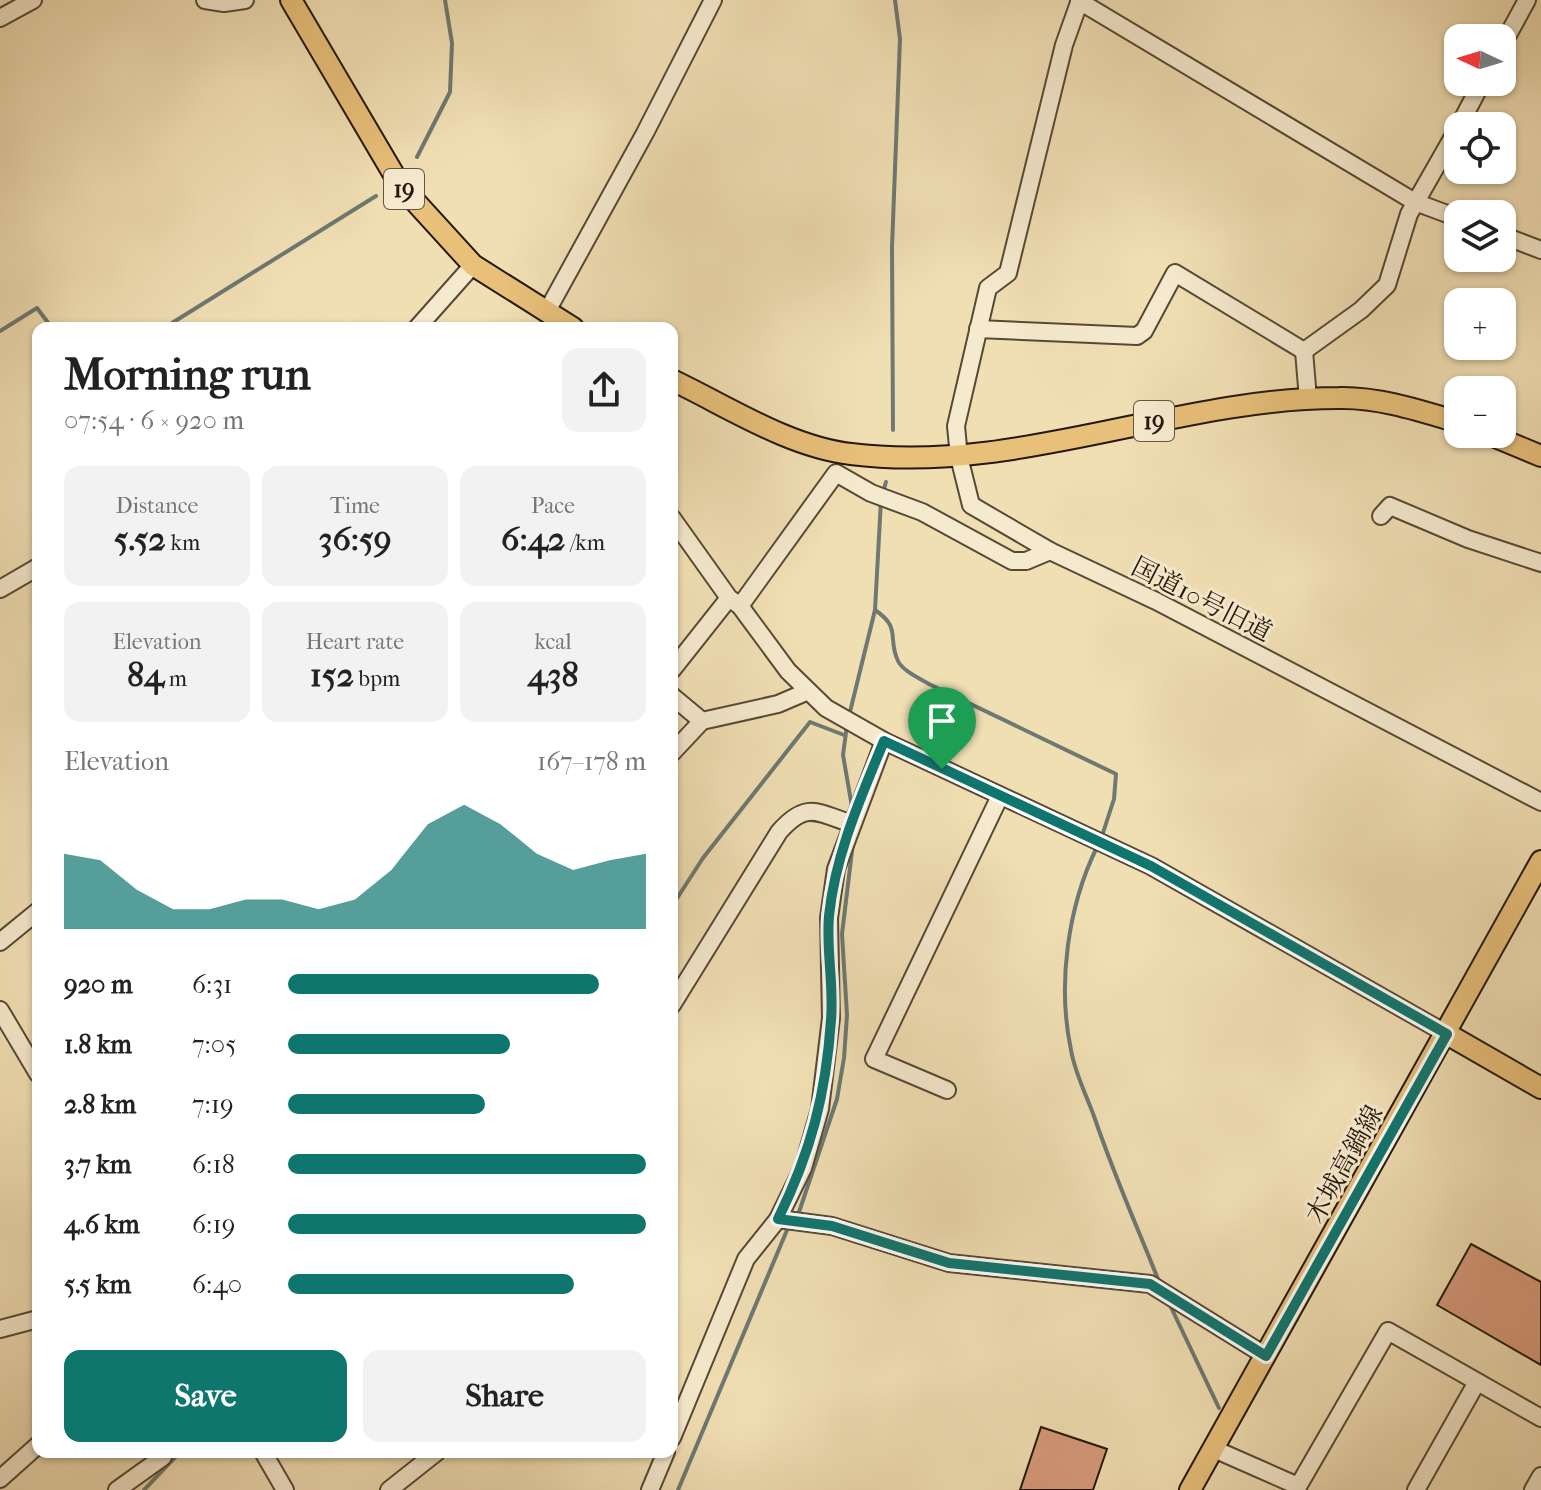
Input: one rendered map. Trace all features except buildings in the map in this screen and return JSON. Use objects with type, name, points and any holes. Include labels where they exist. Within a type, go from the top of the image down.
[{"type":"main road","name":"19","points":[[291,0],[400,185],[473,265],[562,322]]},
{"type":"main road","name":"19","points":[[678,383],[794,437],[849,454],[959,457],[1254,402],[1354,399],[1415,409],[1444,418]]},
{"type":"main road","points":[[1516,446],[1541,456]]},
{"type":"main road","name":"木城高鍋線","points":[[1190,1490],[1541,861]]},
{"type":"main road","points":[[1447,1034],[1541,1088]]},
{"type":"street","points":[[0,18],[33,0]]},
{"type":"street","points":[[205,0],[224,3],[245,0]]},
{"type":"street","points":[[546,313],[645,133],[713,0]]},
{"type":"street","points":[[1080,0],[1415,202],[1444,213]]},
{"type":"street","name":"国道10号旧道","points":[[1080,0],[1064,45],[1008,273],[988,288],[956,426],[959,457],[971,505],[1050,551],[1156,601],[1541,802]]},
{"type":"street","points":[[1514,24],[1527,0]]},
{"type":"street","points":[[1304,351],[1361,310],[1387,285],[1415,202],[1444,151]]},
{"type":"street","points":[[1516,240],[1541,250]]},
{"type":"street","points":[[422,322],[473,265]]},
{"type":"street","points":[[978,329],[1137,336],[1144,331],[1175,273],[1304,351]]},
{"type":"street","points":[[1304,351],[1308,399]]},
{"type":"street","points":[[678,664],[735,602],[836,473],[871,493],[922,512],[1012,561],[1026,561],[1050,551]]},
{"type":"street","points":[[1381,516],[1390,506],[1468,539],[1541,563]]},
{"type":"street","points":[[678,526],[806,692],[826,708],[884,741],[1151,866],[1447,1034]]},
{"type":"street","points":[[0,589],[32,570]]},
{"type":"street","points":[[678,747],[702,721],[778,704],[806,692]]},
{"type":"street","points":[[678,701],[702,721]]},
{"type":"street","points":[[678,1423],[746,1259],[778,1219],[803,1168],[820,1109],[831,1018],[829,918],[836,869],[884,741]]},
{"type":"street","points":[[947,1090],[874,1059],[1000,796]]},
{"type":"street","points":[[678,995],[779,832],[792,817],[810,810],[852,824]]},
{"type":"street","points":[[0,942],[32,916]]},
{"type":"street","points":[[0,1010],[32,1064]]},
{"type":"street","points":[[778,1219],[832,1226],[949,1263],[1150,1284],[1266,1356]]},
{"type":"street","points":[[0,1329],[32,1321]]},
{"type":"street","points":[[1214,1449],[1297,1488],[1388,1331],[1541,1418]]},
{"type":"street","points":[[1416,1490],[1477,1382]]},
{"type":"street","points":[[0,1479],[32,1450]]},
{"type":"street","points":[[117,1490],[162,1458]]},
{"type":"street","points":[[266,1458],[285,1490]]},
{"type":"street","points":[[389,1490],[429,1458]]},
{"type":"street","points":[[650,1490],[663,1458]]},
{"type":"street","points":[[1533,1490],[1541,1476]]},
{"type":"waterway","points":[[417,157],[450,92],[452,43],[445,0]]},
{"type":"waterway","points":[[893,430],[892,247],[900,39],[895,0]]},
{"type":"waterway","points":[[174,322],[376,196]]},
{"type":"waterway","points":[[0,331],[37,308],[48,322]]},
{"type":"waterway","points":[[883,492],[886,482]]},
{"type":"waterway","points":[[849,716],[875,610],[881,500]]},
{"type":"waterway","points":[[875,610],[891,628],[898,661],[912,674],[1116,774],[1114,799],[1101,839]]},
{"type":"waterway","points":[[678,897],[703,858],[810,722],[844,735]]},
{"type":"waterway","points":[[847,725],[843,755],[852,807]]},
{"type":"waterway","points":[[797,1218],[837,1099],[844,1058],[847,1015],[842,934],[853,843]]},
{"type":"waterway","points":[[1097,847],[1072,920],[1065,972],[1067,1025],[1078,1076],[1160,1284]]},
{"type":"waterway","points":[[678,1490],[790,1223]]},
{"type":"waterway","points":[[1169,1303],[1219,1408]]},
{"type":"waterway","points":[[144,1490],[174,1458]]},
{"type":"route","points":[[884,741],[942,769],[1151,866],[1447,1034],[1266,1356],[1150,1284],[949,1263],[832,1226],[778,1219],[803,1168],[820,1109],[831,1018],[829,918],[836,869],[860,798],[884,741]]}]
